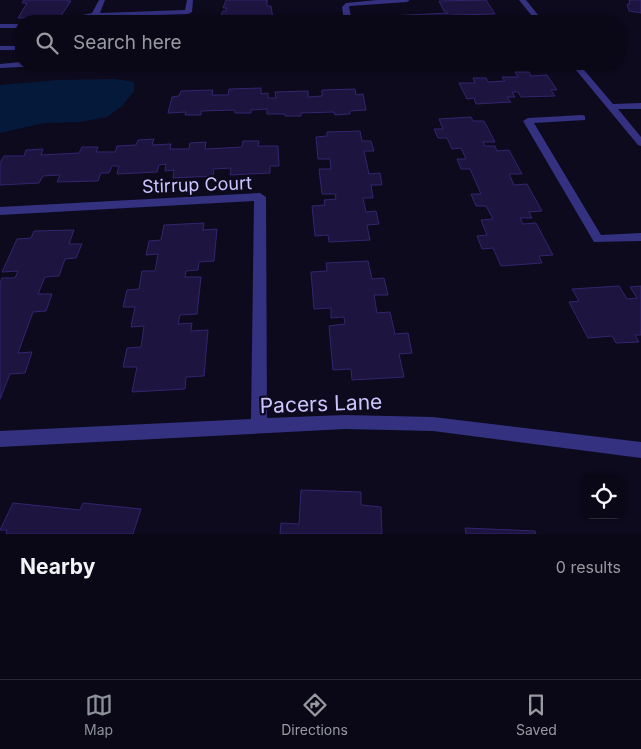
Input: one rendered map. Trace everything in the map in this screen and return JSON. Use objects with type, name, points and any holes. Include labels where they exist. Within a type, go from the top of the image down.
[{"type":"street","points":[[102,0],[95,15],[188,12],[190,0]]},
{"type":"street","points":[[347,15],[345,7],[348,4],[361,1],[406,0]]},
{"type":"street","points":[[522,0],[535,15]]},
{"type":"street","points":[[0,26],[15,26]]},
{"type":"street","points":[[0,48],[15,48]]},
{"type":"street","points":[[0,66],[13,65],[15,62]]},
{"type":"street","points":[[580,70],[641,143]]},
{"type":"street","points":[[610,107],[641,106]]},
{"type":"street","points":[[582,118],[528,121],[598,239],[641,237]]},
{"type":"street","name":"Stirrup Court","points":[[0,211],[260,197],[259,426]]},
{"type":"street","name":"Pacers Lane","points":[[0,439],[345,422],[433,424],[641,450]]},
{"type":"water","points":[[115,79],[134,82],[134,91],[122,106],[107,117],[80,122],[44,123],[0,133],[0,85],[58,80]]},
{"type":"building","points":[[24,0],[71,1],[61,15],[20,15],[27,3],[22,3]]},
{"type":"building","points":[[226,0],[267,0],[267,6],[271,6],[272,15],[221,15],[227,8],[223,8]]},
{"type":"building","points":[[486,0],[495,14],[409,15],[448,13],[444,11],[439,1]]},
{"type":"building","points":[[629,0],[641,0],[641,13],[629,11],[627,4],[630,4]]},
{"type":"building","points":[[515,72],[529,72],[531,76],[547,75],[557,90],[551,90],[555,96],[521,97],[518,92],[512,92],[515,97],[507,97],[511,102],[476,104],[474,98],[467,99],[459,83],[475,83],[473,78],[486,78],[488,82],[505,81],[502,77],[518,77]]},
{"type":"building","points":[[261,88],[261,94],[268,93],[268,98],[276,98],[275,92],[308,91],[308,97],[322,96],[322,90],[355,89],[356,95],[363,94],[366,110],[350,111],[350,114],[335,115],[334,112],[301,113],[301,116],[267,114],[267,109],[251,110],[251,113],[235,113],[235,110],[201,111],[201,115],[185,115],[186,112],[168,113],[172,97],[179,96],[181,91],[213,90],[212,95],[228,95],[229,89]]},
{"type":"building","points":[[471,117],[473,121],[484,121],[495,142],[483,142],[485,146],[495,146],[497,151],[509,150],[522,174],[509,174],[514,185],[527,184],[542,211],[529,212],[532,218],[520,218],[523,224],[536,223],[553,255],[539,256],[542,263],[501,266],[493,248],[482,249],[477,236],[487,235],[481,220],[493,219],[486,206],[476,206],[471,194],[481,194],[470,169],[461,169],[457,159],[466,159],[461,148],[452,149],[447,138],[438,138],[434,129],[443,129],[439,119]]},
{"type":"building","points":[[360,131],[362,141],[371,141],[374,151],[364,151],[369,174],[380,173],[382,185],[371,185],[373,198],[363,198],[366,212],[376,211],[379,224],[367,225],[370,240],[329,242],[328,235],[315,236],[312,206],[325,205],[324,200],[336,199],[335,194],[322,194],[319,169],[331,169],[330,159],[318,159],[316,137],[327,136],[327,132]]},
{"type":"building","points":[[154,139],[152,145],[171,144],[170,149],[189,149],[190,143],[206,142],[205,149],[242,147],[243,141],[259,141],[258,146],[278,146],[279,166],[270,166],[270,173],[230,175],[231,168],[214,169],[213,176],[173,178],[174,170],[165,171],[166,164],[159,165],[157,172],[117,174],[119,166],[112,166],[109,173],[101,173],[98,181],[57,182],[60,175],[43,176],[39,183],[0,185],[0,163],[4,156],[24,156],[26,150],[43,149],[41,155],[79,153],[82,147],[98,147],[96,152],[115,152],[117,146],[136,145],[138,140]]},
{"type":"building","points":[[204,223],[203,230],[217,229],[214,261],[199,262],[198,270],[186,271],[185,277],[201,277],[197,314],[180,315],[178,324],[192,323],[191,331],[208,330],[204,376],[186,377],[185,389],[132,392],[137,367],[123,367],[127,348],[141,347],[144,326],[131,327],[135,307],[123,307],[127,290],[139,289],[142,271],[155,271],[158,254],[146,255],[149,241],[161,240],[164,225]]},
{"type":"building","points":[[74,230],[69,244],[82,244],[76,258],[65,259],[59,276],[45,277],[38,294],[52,294],[46,311],[33,312],[18,353],[32,352],[25,373],[10,374],[0,399],[0,283],[2,278],[15,278],[18,271],[2,272],[17,239],[31,238],[34,231]]},
{"type":"building","points":[[368,261],[372,279],[384,278],[388,295],[374,295],[377,313],[390,312],[395,334],[408,333],[412,353],[399,354],[404,377],[352,380],[351,369],[333,370],[329,326],[345,324],[344,317],[331,318],[331,308],[314,309],[311,272],[327,271],[326,263]]},
{"type":"building","points":[[619,286],[627,299],[637,298],[630,287],[641,286],[641,335],[635,335],[639,342],[616,343],[612,336],[588,338],[569,302],[579,301],[572,289]]},
{"type":"building","points":[[301,490],[361,492],[361,505],[381,507],[382,534],[280,534],[281,523],[299,524]]},
{"type":"building","points":[[13,503],[80,510],[83,503],[141,509],[133,534],[6,534],[7,530],[0,530]]},
{"type":"building","points":[[465,528],[535,531],[536,534],[466,534]]}]
